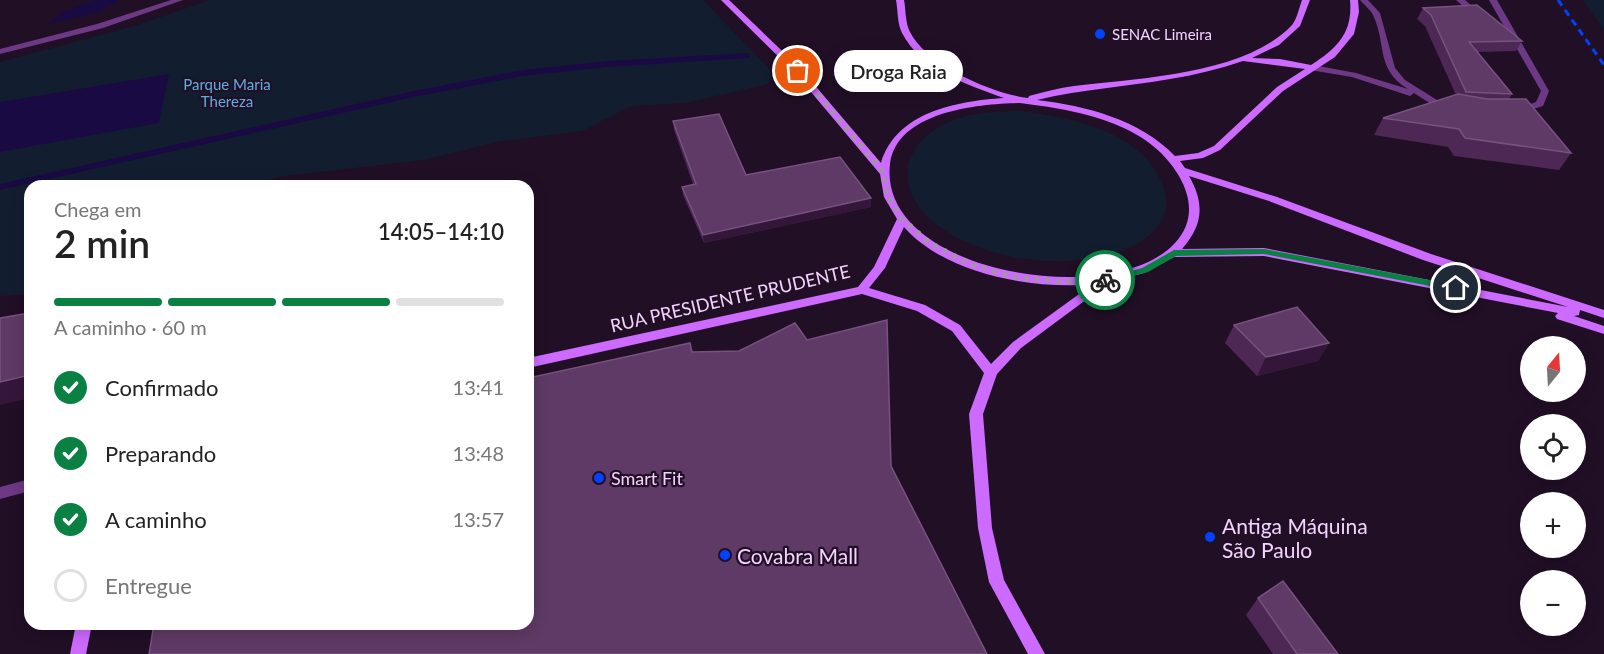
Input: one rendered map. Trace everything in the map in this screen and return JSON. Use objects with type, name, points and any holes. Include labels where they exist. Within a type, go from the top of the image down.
[{"type":"main road","points":[[725,0],[798,71],[883,172]]},
{"type":"main road","points":[[900,0],[905,31],[918,50],[946,71],[1020,100],[1060,105],[1093,113],[1124,125],[1142,135],[1174,159],[1184,171],[1196,199],[1193,227],[1174,253],[1145,270],[1106,280],[1060,282],[1012,277],[967,263],[929,243],[902,219],[887,195],[883,172],[888,151],[903,132],[925,118],[953,107],[1020,100],[1068,90],[1172,77],[1223,67],[1261,52],[1290,32],[1306,12],[1306,0]]},
{"type":"main road","points":[[1174,159],[1200,156],[1217,148],[1280,89],[1332,55],[1350,34],[1354,0]]},
{"type":"main road","points":[[1241,60],[1280,62],[1313,68]]},
{"type":"main road","points":[[1184,171],[1273,199],[1427,258],[1604,316]]},
{"type":"main road","name":"RUA PRESIDENTE PRUDENTE","points":[[534,362],[862,290],[879,268],[902,219]]},
{"type":"main road","points":[[1174,253],[1264,252],[1604,316]]},
{"type":"main road","points":[[1037,654],[997,582],[985,528],[976,414],[992,372],[1017,345],[1106,280]]},
{"type":"main road","points":[[862,290],[921,308],[956,328],[992,372]]},
{"type":"main road","points":[[1503,297],[1604,330]]},
{"type":"main road","points":[[78,654],[83,630]]},
{"type":"street","points":[[0,52],[100,26],[179,0]]},
{"type":"street","points":[[1364,0],[1376,13],[1391,69],[1402,82],[1434,102]]},
{"type":"street","points":[[1460,0],[1486,22]]},
{"type":"street","points":[[1493,0],[1545,92],[1540,104],[1523,111],[1504,112]]},
{"type":"street","points":[[1504,37],[1522,51]]},
{"type":"street","points":[[1313,68],[1353,75],[1434,102],[1464,109]]},
{"type":"street","points":[[0,493],[24,487]]},
{"type":"green space","name":"Parque Maria Thereza","points":[[210,0],[703,0],[770,70],[772,77],[768,84],[685,103],[631,106],[582,131],[501,141],[423,160],[277,177],[272,180],[24,180],[24,294],[0,296],[0,62],[138,25]]},
{"type":"green space","points":[[1583,0],[1604,0],[1604,30]]},
{"type":"green space","points":[[1021,111],[1081,123],[1120,138],[1136,150],[1150,164],[1164,190],[1166,211],[1155,229],[1139,243],[1109,255],[1069,261],[1030,260],[992,252],[974,245],[940,227],[925,214],[915,200],[909,185],[908,171],[911,157],[919,143],[949,122],[967,116]]},
{"type":"shaded area","points":[[95,0],[118,0],[98,12],[48,24],[63,12]]},
{"type":"shaded area","points":[[169,74],[159,123],[0,152],[0,102]]},
{"type":"building","points":[[1477,5],[1522,41],[1469,42],[1512,94],[1466,92],[1431,15],[1423,8]]},
{"type":"building","points":[[1458,94],[1487,99],[1526,99],[1571,153],[1465,138],[1459,129],[1383,118]]},
{"type":"building","points":[[719,114],[746,175],[840,157],[871,198],[703,235],[682,187],[696,184],[673,121]]},
{"type":"building","points":[[1297,307],[1329,343],[1266,357],[1234,325]]},
{"type":"building","points":[[24,314],[24,376],[0,382],[0,318]]},
{"type":"building","name":"Covabra Mall","points":[[887,320],[891,466],[987,654],[149,654],[153,630],[534,630],[534,377],[690,343],[692,352],[739,351],[795,323],[807,340]]},
{"type":"building","points":[[1283,581],[1338,654],[1297,654],[1258,598]]},
{"type":"waterway","points":[[30,180],[414,94],[523,73],[608,64],[747,56]]},
{"type":"waterway","points":[[0,187],[24,181]]},
{"type":"railway","points":[[1558,0],[1604,65]]},
{"type":"way so far","points":[[798,71],[883,172],[887,195],[902,219],[929,243],[967,263],[1012,277],[1060,282],[1105,280]]},
{"type":"place","name":"SENAC Limeira","points":[[1100,34]]},
{"type":"place","name":"Droga Raia","points":[[798,71]]},
{"type":"place","name":"Smart Fit","points":[[599,478]]},
{"type":"place","name":"Antiga Máquina São Paulo","points":[[1210,537]]},
{"type":"place","name":"Covabra Mall","points":[[725,555]]},
{"type":"route","points":[[1105,280],[1145,270],[1174,253],[1223,251],[1264,252],[1456,288]]}]
